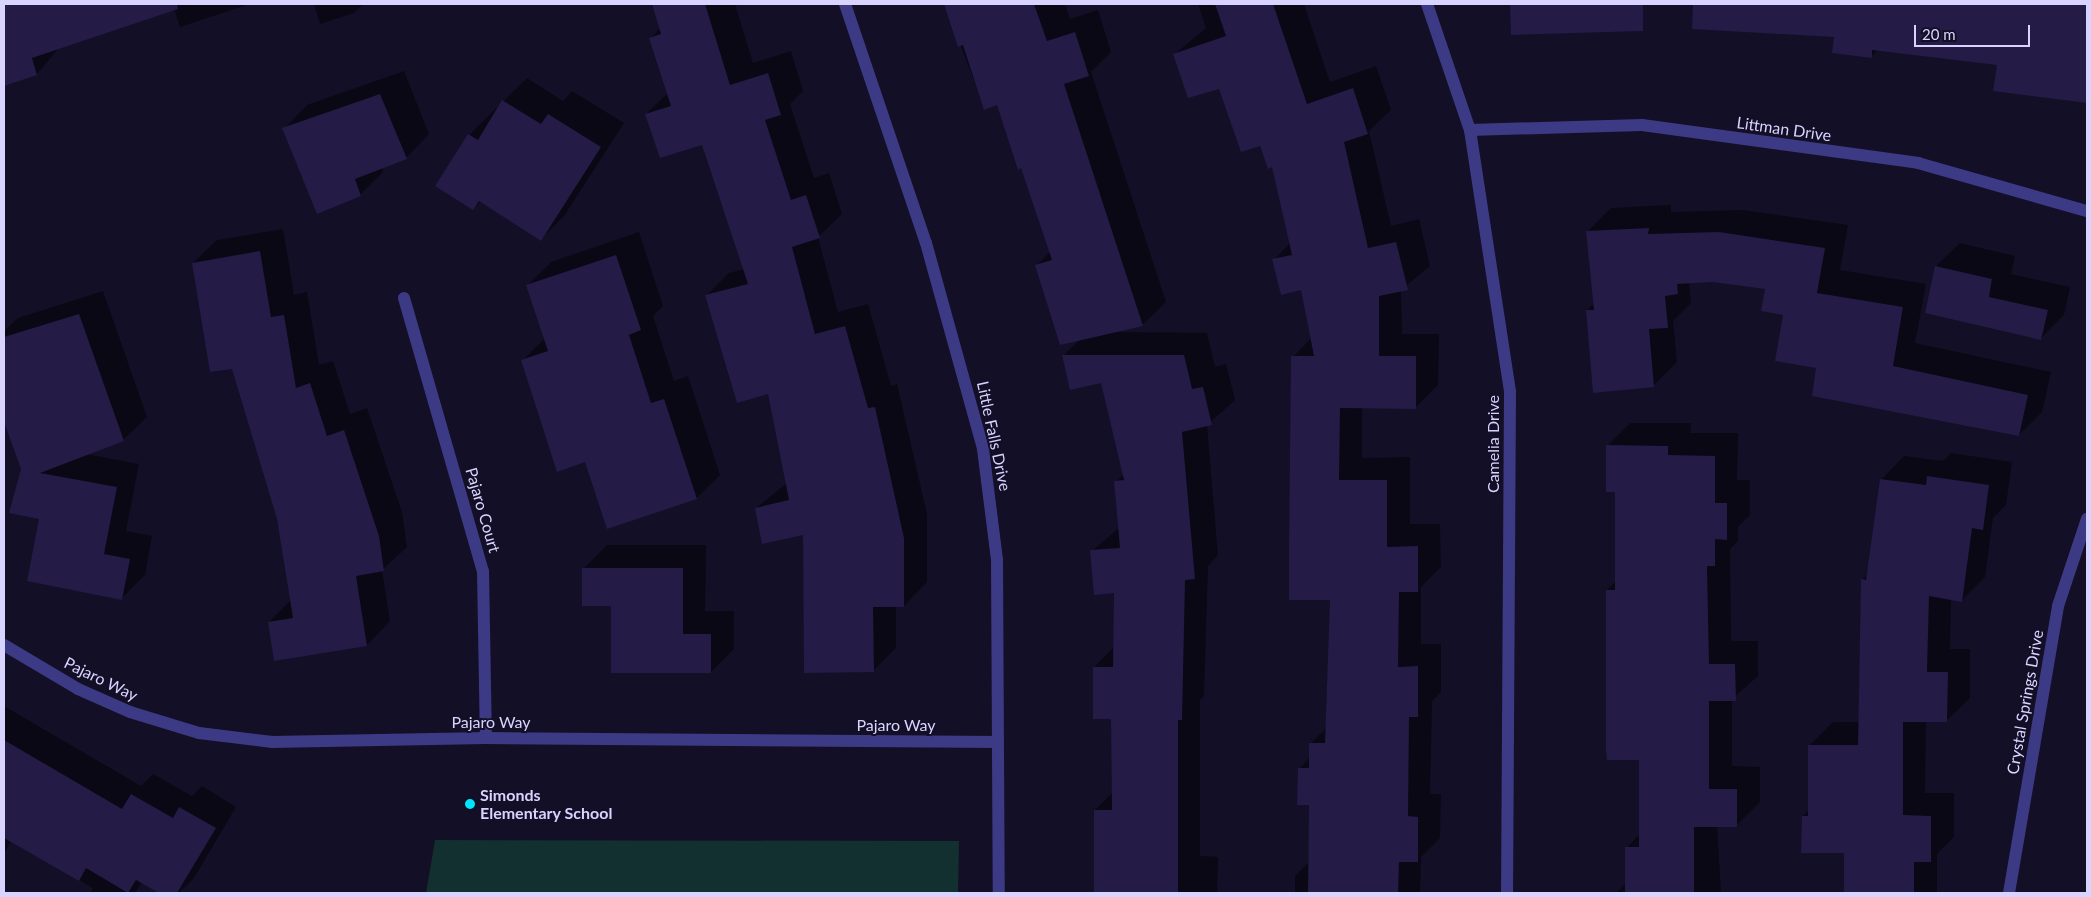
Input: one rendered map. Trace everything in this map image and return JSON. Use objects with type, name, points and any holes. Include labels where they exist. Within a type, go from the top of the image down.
[{"type":"street","name":"Little Falls Drive","points":[[845,4],[926,243],[983,449],[997,560],[1000,893]]},
{"type":"street","name":"Camelia Drive","points":[[1428,4],[1470,130],[1510,392],[1506,893]]},
{"type":"street","name":"Littman Drive","points":[[1470,130],[1642,125],[1918,163],[2087,211]]},
{"type":"street","name":"Pajaro Court","points":[[404,298],[483,571],[486,738]]},
{"type":"street","name":"Crystal Springs Drive","points":[[2009,893],[2058,606],[2087,519]]},
{"type":"street","name":"Pajaro Way","points":[[4,645],[121,708],[199,733],[272,742],[486,738],[998,742]]},
{"type":"green space","points":[[435,840],[959,841],[958,893],[426,893]]},
{"type":"building","points":[[4,4],[177,4],[178,9],[32,58],[37,75],[4,86]]},
{"type":"building","points":[[652,4],[705,4],[730,85],[768,73],[781,115],[765,120],[791,200],[806,195],[820,238],[792,247],[815,334],[845,326],[868,408],[875,407],[904,538],[904,607],[873,607],[874,672],[804,673],[803,535],[762,544],[755,508],[789,500],[768,394],[737,403],[705,295],[748,284],[702,145],[660,158],[645,114],[671,106],[649,38],[661,34]]},
{"type":"building","points":[[944,4],[1034,4],[1047,41],[1075,32],[1089,76],[1064,84],[1143,326],[1060,345],[1035,265],[1052,260],[1021,168],[1018,170],[997,105],[984,110],[963,45],[958,47]]},
{"type":"building","points":[[1215,4],[1273,4],[1307,104],[1353,88],[1368,134],[1344,142],[1368,248],[1396,242],[1408,290],[1379,296],[1379,356],[1416,356],[1416,409],[1340,408],[1339,480],[1387,480],[1387,547],[1418,546],[1418,592],[1399,592],[1398,667],[1418,666],[1418,717],[1409,717],[1408,816],[1418,817],[1418,862],[1399,862],[1398,893],[1308,893],[1309,805],[1297,805],[1298,768],[1309,768],[1309,743],[1325,743],[1330,600],[1289,600],[1291,356],[1314,356],[1301,290],[1281,295],[1272,259],[1292,255],[1272,167],[1268,169],[1260,146],[1241,152],[1219,89],[1188,98],[1173,54],[1226,36]]},
{"type":"building","points":[[1510,4],[1643,4],[1643,31],[1511,35]]},
{"type":"building","points":[[1693,4],[2087,4],[2087,103],[1993,91],[1997,65],[1872,50],[1872,58],[1832,53],[1834,37],[1692,29]]},
{"type":"building","points":[[380,94],[407,159],[355,179],[361,196],[317,214],[282,128]]},
{"type":"building","points":[[502,100],[541,124],[548,114],[601,147],[541,241],[479,201],[473,210],[435,186],[468,134],[478,140]]},
{"type":"building","points":[[1649,228],[1648,234],[1719,232],[1825,248],[1817,293],[1903,307],[1893,366],[2028,395],[2019,436],[1812,396],[1816,368],[1775,361],[1783,315],[1761,311],[1765,289],[1713,282],[1677,284],[1678,294],[1665,296],[1668,328],[1649,329],[1654,387],[1593,393],[1586,310],[1594,310],[1586,231]]},
{"type":"building","points":[[260,251],[271,317],[284,315],[296,388],[310,383],[327,436],[344,430],[379,536],[384,571],[356,576],[367,646],[274,661],[268,622],[293,618],[277,519],[232,369],[210,372],[192,263]]},
{"type":"building","points":[[616,255],[641,330],[629,335],[651,403],[664,399],[697,499],[607,529],[585,462],[557,472],[521,360],[548,351],[526,285]]},
{"type":"building","points":[[1935,266],[1992,279],[1989,297],[2048,310],[2041,340],[1925,313]]},
{"type":"building","points":[[79,314],[124,441],[40,473],[117,487],[104,554],[130,559],[122,600],[27,581],[39,519],[9,513],[21,469],[4,422],[4,337]]},
{"type":"building","points":[[1062,355],[1184,355],[1192,389],[1203,387],[1212,425],[1182,432],[1195,579],[1185,580],[1182,720],[1178,720],[1178,893],[1094,893],[1094,810],[1112,810],[1111,719],[1093,719],[1093,667],[1113,667],[1114,593],[1094,595],[1090,550],[1120,548],[1114,481],[1124,480],[1101,383],[1070,390]]},
{"type":"building","points":[[1606,445],[1668,446],[1668,455],[1715,456],[1715,503],[1727,503],[1727,540],[1715,539],[1715,566],[1707,566],[1709,664],[1735,664],[1736,701],[1709,701],[1709,789],[1737,789],[1737,827],[1694,827],[1694,893],[1625,893],[1625,847],[1639,847],[1639,760],[1607,760],[1606,751],[1606,590],[1615,590],[1615,492],[1606,492]]},
{"type":"building","points":[[1927,476],[1989,485],[1983,530],[1972,528],[1962,602],[1929,596],[1927,672],[1948,672],[1947,722],[1903,722],[1903,815],[1931,816],[1931,862],[1914,862],[1914,893],[1844,893],[1844,853],[1801,853],[1802,816],[1808,816],[1808,745],[1858,745],[1861,579],[1866,580],[1880,479],[1926,485]]},
{"type":"building","points":[[582,568],[683,568],[683,634],[711,634],[711,673],[611,673],[611,606],[582,606]]},
{"type":"building","points":[[4,740],[122,809],[131,794],[173,818],[179,807],[216,828],[177,893],[159,893],[136,880],[128,893],[86,868],[79,881],[4,838]]},
{"type":"place","name":"Simonds Elementary School","points":[[470,804]]}]
